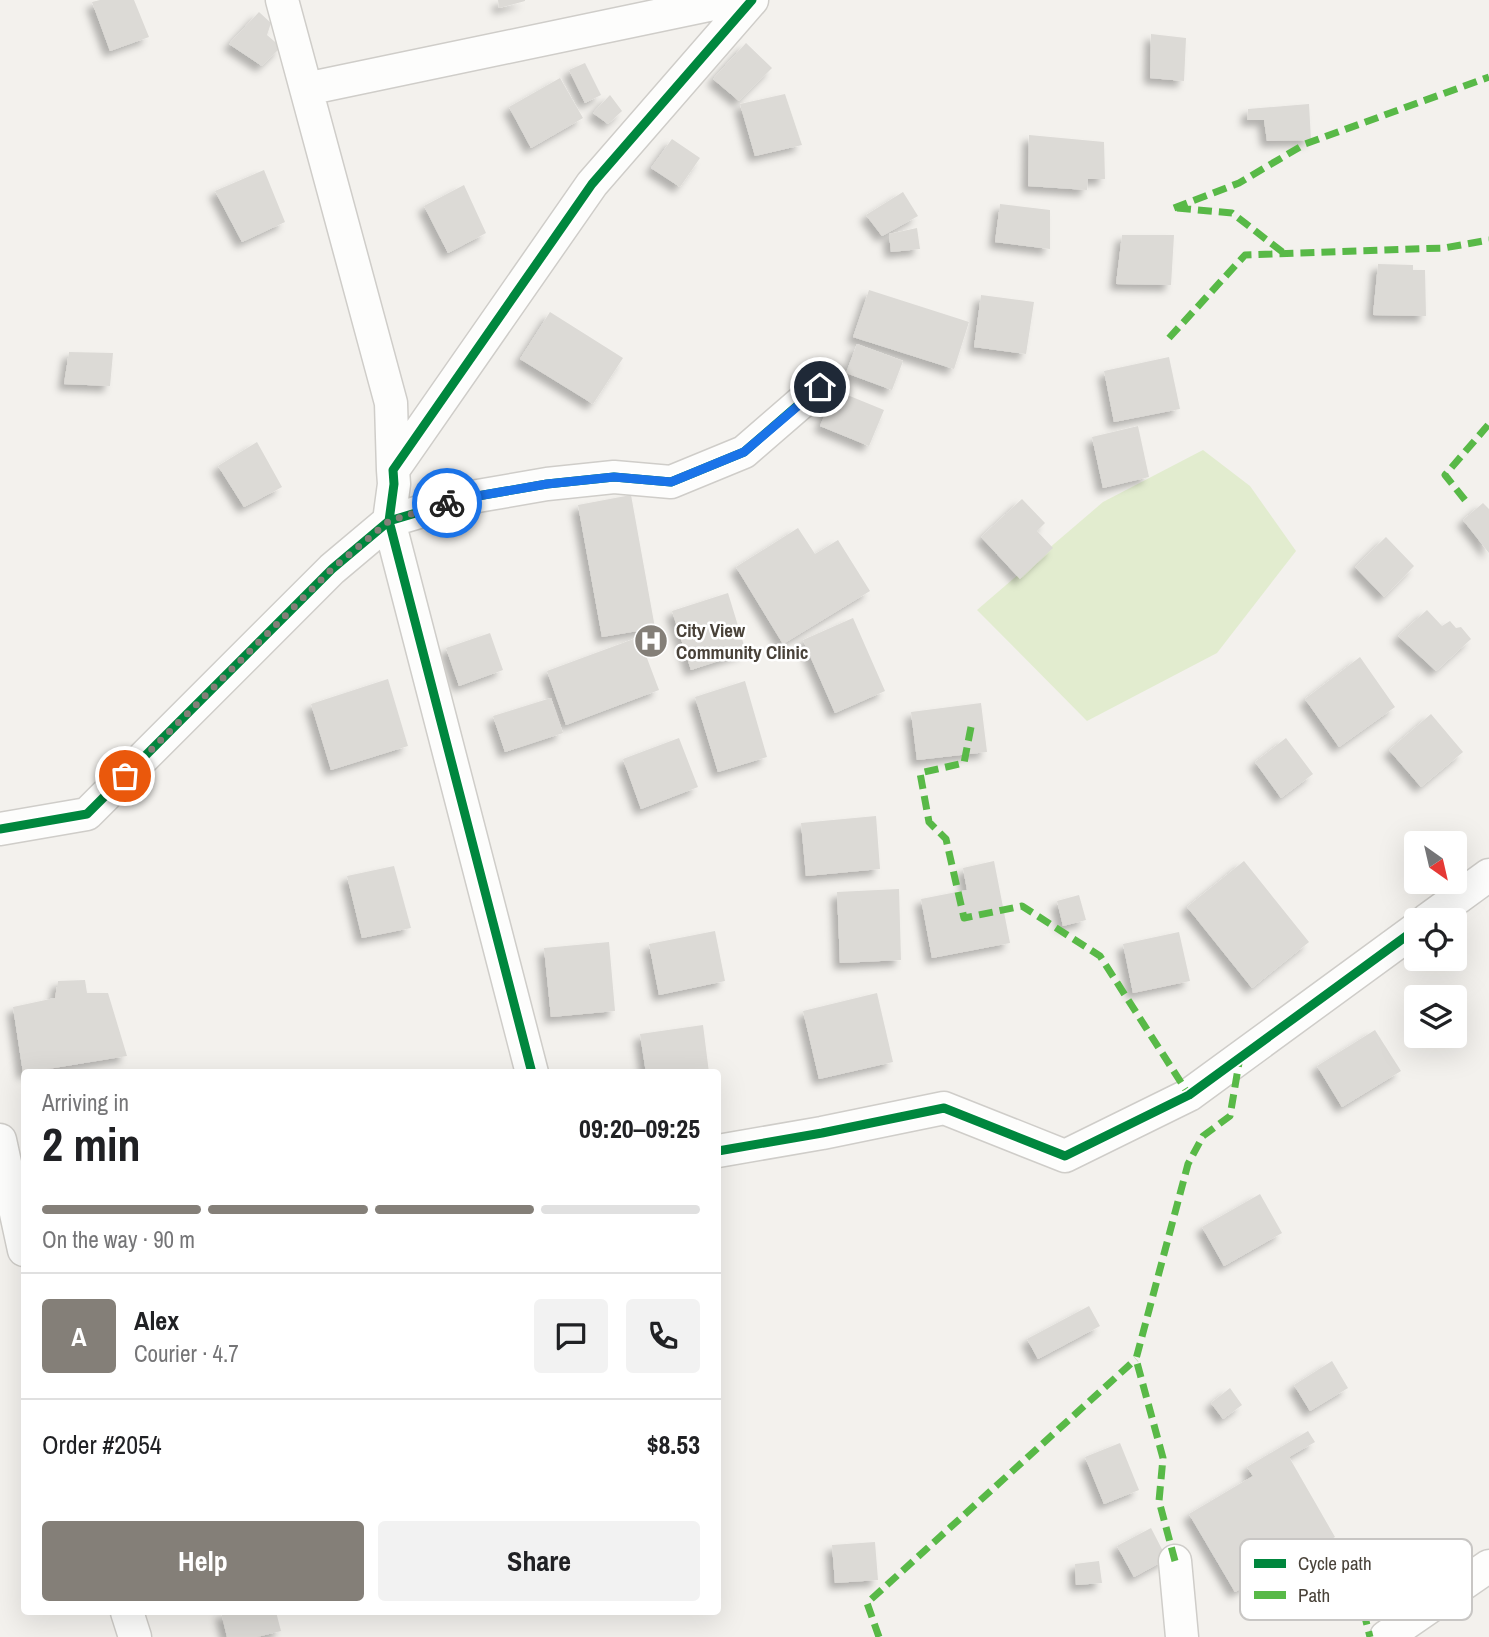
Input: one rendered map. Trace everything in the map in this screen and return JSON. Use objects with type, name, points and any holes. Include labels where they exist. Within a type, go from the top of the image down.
[{"type":"street","points":[[282,0],[391,403],[394,484],[389,521],[531,1069]]},
{"type":"street","points":[[306,89],[732,0]]},
{"type":"street","points":[[393,470],[592,184],[752,0]]},
{"type":"street","points":[[0,829],[87,814],[332,569],[389,521],[466,498],[547,484],[614,477],[671,482],[744,452],[820,387]]},
{"type":"street","points":[[1444,908],[1489,875]]},
{"type":"street","points":[[721,1150],[944,1108],[1065,1156],[1189,1095],[1404,938]]},
{"type":"street","points":[[0,1140],[21,1236]]},
{"type":"street","points":[[1175,1561],[1182,1637]]},
{"type":"street","points":[[1472,1578],[1489,1566]]},
{"type":"street","points":[[128,1615],[135,1637]]},
{"type":"street","points":[[1386,1637],[1411,1620]]},
{"type":"green space","points":[[1203,450],[1250,486],[1296,551],[1217,653],[1087,721],[977,610],[1103,502]]},
{"type":"building","points":[[134,0],[149,37],[110,51],[92,2]]},
{"type":"building","points":[[498,0],[525,0],[525,1],[499,8]]},
{"type":"building","points":[[259,12],[271,23],[267,35],[281,47],[262,66],[229,44]]},
{"type":"building","points":[[1151,34],[1186,38],[1184,81],[1150,78]]},
{"type":"building","points":[[746,43],[772,68],[739,101],[713,79]]},
{"type":"building","points":[[585,63],[601,95],[585,103],[569,70]]},
{"type":"building","points":[[560,78],[583,118],[531,148],[509,107]]},
{"type":"building","points":[[785,94],[802,145],[755,156],[740,104]]},
{"type":"building","points":[[610,95],[622,111],[608,124],[593,113]]},
{"type":"building","points":[[1309,104],[1311,140],[1267,141],[1264,120],[1247,120],[1248,109]]},
{"type":"building","points":[[1029,135],[1104,142],[1105,179],[1088,179],[1087,190],[1028,186]]},
{"type":"building","points":[[672,139],[700,158],[680,187],[651,168]]},
{"type":"building","points":[[264,170],[285,222],[242,242],[215,191]]},
{"type":"building","points":[[464,185],[486,233],[448,253],[424,206]]},
{"type":"building","points":[[903,192],[918,216],[882,236],[866,215]]},
{"type":"building","points":[[1000,204],[1050,210],[1050,249],[995,242]]},
{"type":"building","points":[[917,228],[920,249],[891,252],[889,234]]},
{"type":"building","points":[[1122,235],[1174,235],[1171,285],[1116,284]]},
{"type":"building","points":[[1378,264],[1413,265],[1413,270],[1425,270],[1426,316],[1373,315]]},
{"type":"building","points":[[869,290],[969,322],[954,369],[853,337]]},
{"type":"building","points":[[981,295],[1034,302],[1026,354],[974,347]]},
{"type":"building","points":[[550,312],[623,358],[593,404],[520,359]]},
{"type":"building","points":[[857,344],[903,361],[892,390],[846,373]]},
{"type":"building","points":[[69,352],[113,353],[110,386],[64,384]]},
{"type":"building","points":[[1169,357],[1180,409],[1114,422],[1104,371]]},
{"type":"building","points":[[835,390],[884,410],[869,446],[820,426]]},
{"type":"building","points":[[1138,426],[1149,477],[1103,488],[1092,437]]},
{"type":"building","points":[[257,442],[282,487],[244,507],[218,466]]},
{"type":"building","points":[[631,495],[655,628],[602,637],[578,505]]},
{"type":"building","points":[[1022,499],[1045,523],[1037,531],[1053,548],[1020,579],[981,537]]},
{"type":"building","points":[[1483,503],[1489,509],[1489,553],[1463,520]]},
{"type":"building","points":[[798,528],[815,554],[838,540],[870,591],[783,644],[736,567]]},
{"type":"building","points":[[1386,537],[1414,566],[1384,597],[1355,567]]},
{"type":"building","points":[[728,593],[746,652],[691,670],[672,611]]},
{"type":"building","points":[[1427,610],[1442,626],[1450,621],[1456,628],[1461,627],[1471,639],[1436,671],[1398,636]]},
{"type":"building","points":[[853,618],[885,691],[835,713],[803,640]]},
{"type":"building","points":[[490,633],[503,670],[459,686],[446,648]]},
{"type":"building","name":"City View Community Clinic","points":[[639,637],[659,690],[566,725],[547,671]]},
{"type":"building","points":[[1360,657],[1395,707],[1339,747],[1305,699]]},
{"type":"building","points":[[388,679],[408,746],[331,770],[311,704]]},
{"type":"building","points":[[745,681],[767,757],[718,772],[695,697]]},
{"type":"building","points":[[551,698],[563,733],[505,752],[493,716]]},
{"type":"building","points":[[981,703],[987,752],[917,760],[911,712]]},
{"type":"building","points":[[1431,714],[1463,752],[1421,787],[1389,750]]},
{"type":"building","points":[[679,738],[698,787],[641,809],[623,759]]},
{"type":"building","points":[[1286,738],[1313,774],[1281,798],[1255,762]]},
{"type":"building","points":[[876,816],[880,869],[806,876],[801,823]]},
{"type":"building","points":[[994,861],[1010,943],[932,958],[921,899],[967,890],[963,868]]},
{"type":"building","points":[[1244,861],[1309,942],[1252,988],[1187,907]]},
{"type":"building","points":[[394,866],[411,928],[362,938],[347,876]]},
{"type":"building","points":[[899,889],[901,960],[840,963],[837,892]]},
{"type":"building","points":[[1079,895],[1086,920],[1063,926],[1057,901]]},
{"type":"building","points":[[715,931],[725,981],[659,995],[649,944]]},
{"type":"building","points":[[1179,932],[1190,981],[1133,993],[1123,944]]},
{"type":"building","points":[[609,942],[615,1011],[551,1017],[544,948]]},
{"type":"building","points":[[85,980],[87,993],[108,993],[127,1056],[47,1069],[22,1069],[13,1007],[55,998],[58,981]]},
{"type":"building","points":[[877,993],[893,1062],[819,1079],[803,1011]]},
{"type":"building","points":[[703,1025],[708,1069],[645,1069],[640,1034]]},
{"type":"building","points":[[1375,1030],[1401,1071],[1342,1107],[1317,1066]]},
{"type":"building","points":[[1260,1194],[1282,1233],[1224,1266],[1202,1227]]},
{"type":"building","points":[[1089,1306],[1100,1326],[1038,1359],[1027,1339]]},
{"type":"building","points":[[1332,1361],[1348,1388],[1310,1411],[1294,1385]]},
{"type":"building","points":[[1230,1388],[1242,1405],[1223,1419],[1211,1403]]},
{"type":"building","points":[[1308,1431],[1315,1442],[1289,1457],[1335,1537],[1240,1539],[1240,1589],[1235,1592],[1189,1514],[1253,1476],[1247,1467]]},
{"type":"building","points":[[1120,1443],[1139,1490],[1104,1504],[1085,1457]]},
{"type":"building","points":[[1151,1528],[1167,1559],[1134,1577],[1117,1546]]},
{"type":"building","points":[[875,1542],[878,1580],[835,1583],[832,1545]]},
{"type":"building","points":[[1099,1561],[1102,1583],[1076,1585],[1075,1564]]},
{"type":"building","points":[[222,1615],[277,1615],[281,1631],[257,1637],[227,1637]]},
{"type":"marked path","points":[[1174,208],[1239,183],[1305,144],[1489,77]]},
{"type":"marked path","points":[[1177,208],[1232,213],[1285,254]]},
{"type":"marked path","points":[[1169,338],[1245,255],[1444,248],[1489,240]]},
{"type":"marked path","points":[[1465,500],[1445,475],[1489,424]]},
{"type":"marked path","points":[[971,727],[964,763],[920,773],[929,822],[946,839],[964,918],[1022,906],[1100,956],[1189,1095]]},
{"type":"marked path","points":[[1175,1561],[1159,1501],[1163,1458],[1136,1359],[1188,1164],[1203,1136],[1230,1116],[1240,1057]]},
{"type":"marked path","points":[[879,1637],[867,1603],[1136,1359]]},
{"type":"marked path","points":[[1366,1620],[1370,1637]]},
{"type":"cycle path","points":[[0,829],[87,814],[332,569],[389,521],[393,470],[592,184],[752,0]]},
{"type":"cycle path","points":[[531,1069],[389,521],[466,498],[547,484],[614,477],[671,482],[744,452],[819,387]]},
{"type":"cycle path","points":[[721,1150],[944,1108],[1065,1156],[1189,1095],[1404,938]]},
{"type":"way so far","points":[[125,776],[332,569],[389,521],[447,503]]},
{"type":"place","name":"City View Community Clinic","points":[[651,641]]},
{"type":"route","points":[[447,503],[547,484],[614,477],[671,482],[744,452],[820,387]]}]
